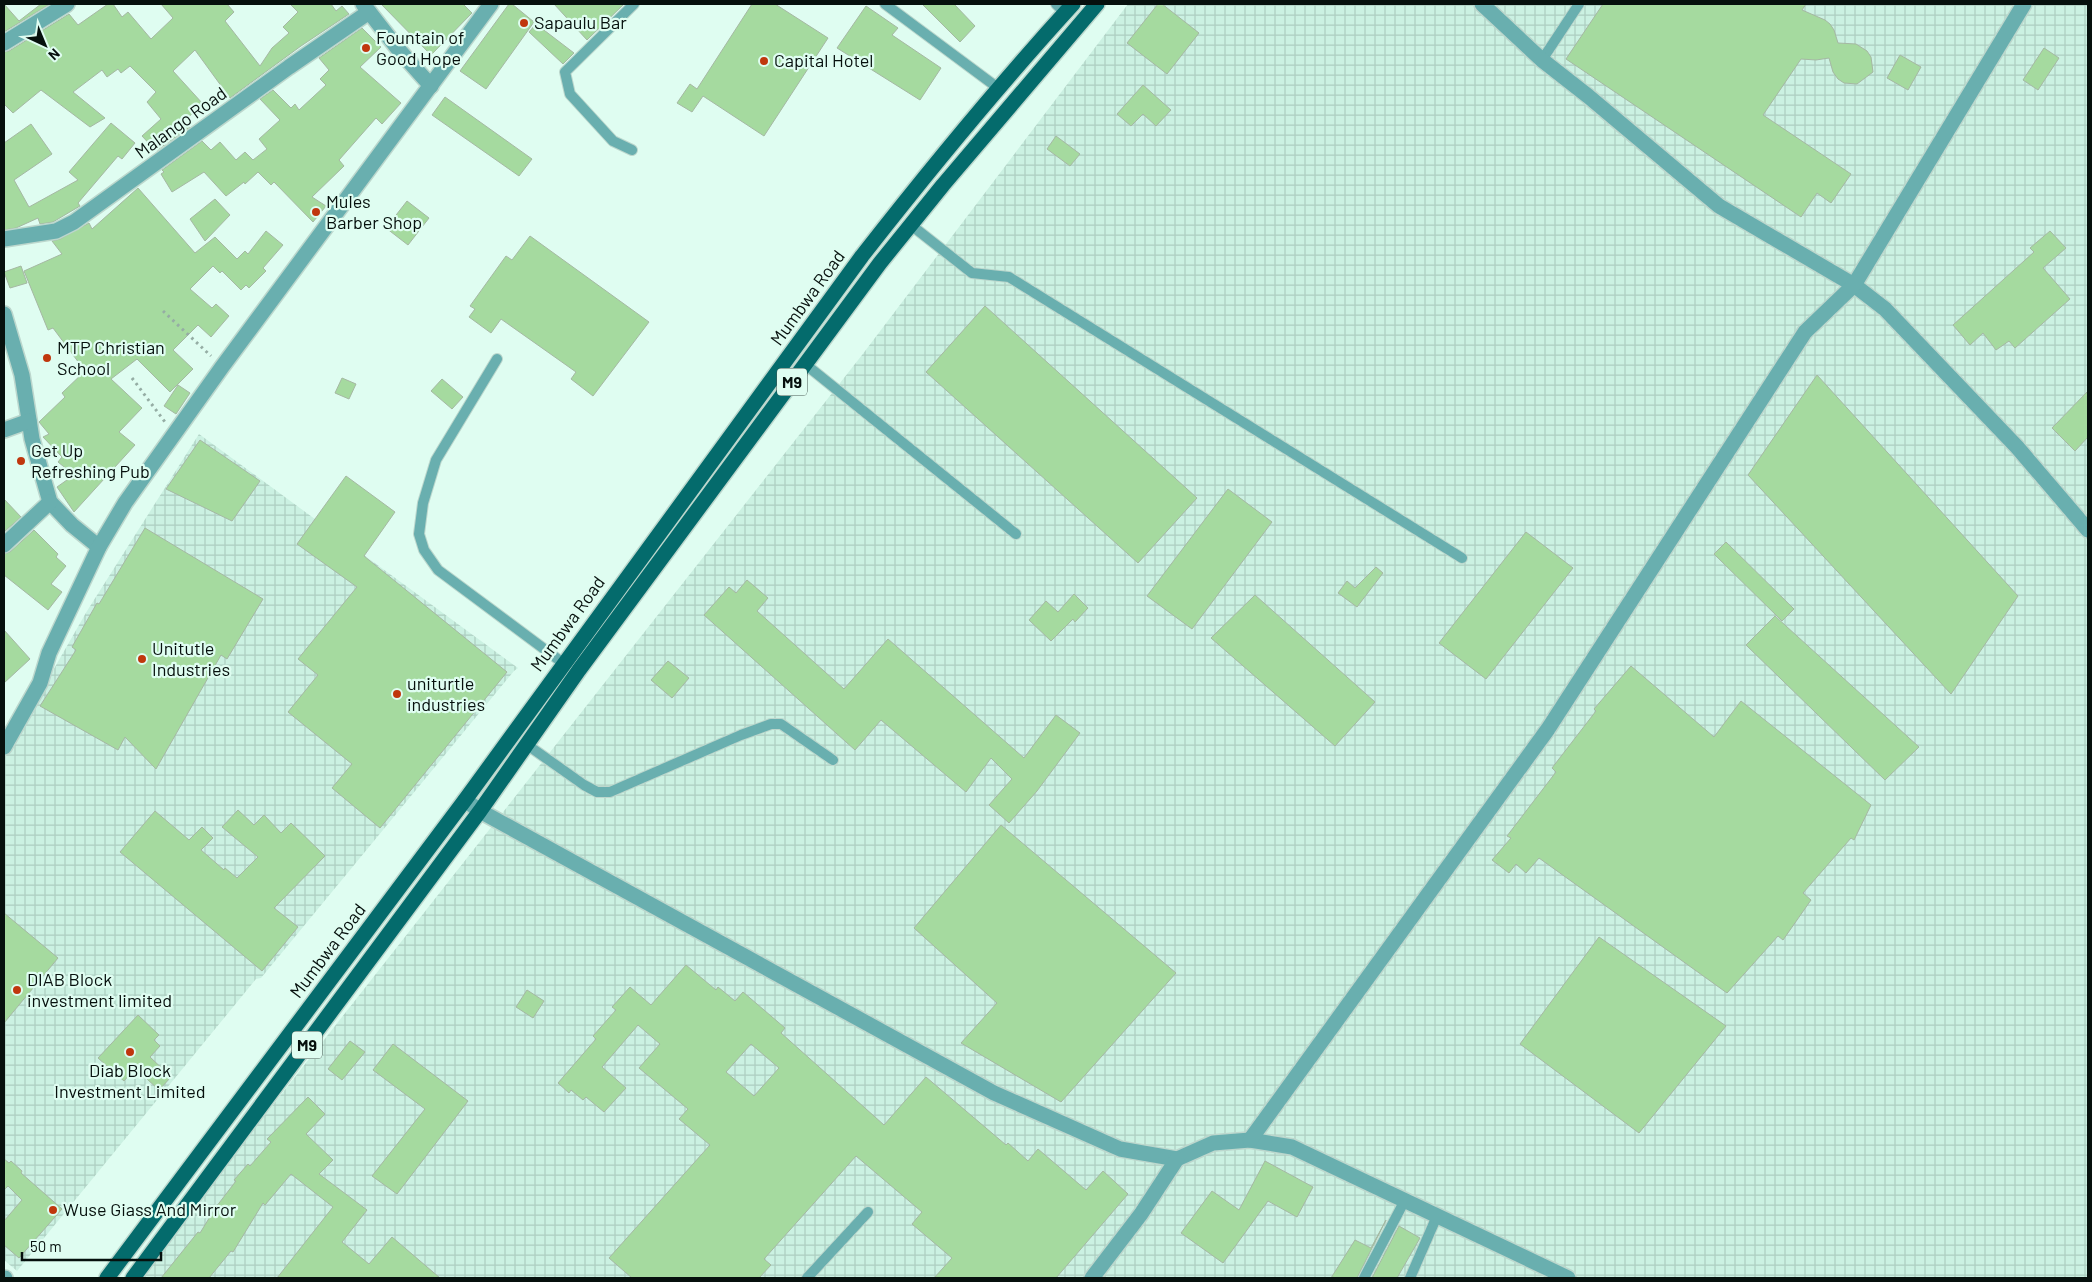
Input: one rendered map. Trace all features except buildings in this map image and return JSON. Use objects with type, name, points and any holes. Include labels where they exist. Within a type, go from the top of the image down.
[{"type":"main road","name":"Mumbwa Road","points":[[133,1278],[480,810],[526,744],[806,364],[911,225],[1011,103],[1097,4]]},
{"type":"main road","name":"Mumbwa Road","points":[[107,1278],[465,800],[563,663],[862,256],[925,176],[1065,7]]},
{"type":"street","points":[[4,43],[67,4]]},
{"type":"street","points":[[4,747],[40,683],[49,653],[99,547],[125,503],[222,367],[491,4]]},
{"type":"street","points":[[1482,4],[1542,60],[1719,206],[1854,286],[1885,309],[2017,447],[2088,530]]},
{"type":"street","points":[[1250,1140],[1548,729],[1805,332],[1854,286],[2024,4]]},
{"type":"street","points":[[366,8],[398,49],[431,86]]},
{"type":"street","name":"Malango Road","points":[[4,239],[56,231],[74,222],[289,67],[366,8]]},
{"type":"street","points":[[4,314],[22,374],[39,468],[50,502],[78,530],[99,547]]},
{"type":"street","points":[[4,430],[29,421]]},
{"type":"street","points":[[4,545],[50,502]]},
{"type":"street","points":[[465,800],[994,1093],[1120,1150],[1176,1159],[1213,1143],[1250,1140],[1292,1146],[1568,1278]]},
{"type":"street","points":[[1092,1278],[1141,1214],[1176,1159]]},
{"type":"lane","points":[[632,150],[613,141],[570,94],[565,72],[634,4]]},
{"type":"lane","points":[[885,4],[998,88]]},
{"type":"lane","points":[[1542,60],[1579,4]]},
{"type":"lane","points":[[911,225],[972,273],[1009,277],[1462,558]]},
{"type":"lane","points":[[497,360],[436,460],[423,503],[419,534],[424,550],[438,570],[563,663]]},
{"type":"lane","points":[[806,364],[1016,534]]},
{"type":"lane","points":[[526,744],[597,792],[610,792],[741,735],[771,724],[781,724],[833,760]]},
{"type":"lane","points":[[1364,1278],[1405,1200]]},
{"type":"lane","points":[[807,1278],[868,1212]]},
{"type":"lane","points":[[1410,1278],[1437,1216]]},
{"type":"path","points":[[163,311],[222,367]]},
{"type":"path","points":[[132,378],[174,434]]},
{"type":"shaded area","points":[[1128,4],[2088,4],[2088,1278],[137,1278],[862,355]]},
{"type":"shaded area","name":"uniturtle industries","points":[[199,434],[518,668],[261,978],[256,979],[17,1271],[4,1260],[4,756],[87,611]]},
{"type":"place","name":"Sapaulu Bar","points":[[524,23]]},
{"type":"place","name":"Fountain of Good Hope","points":[[366,48]]},
{"type":"place","name":"Capital Hotel","points":[[764,61]]},
{"type":"place","name":"Mules Barber Shop","points":[[316,212]]},
{"type":"place","name":"MTP Christian School","points":[[47,358]]},
{"type":"place","name":"Get Up Refreshing Pub","points":[[21,461]]},
{"type":"place","name":"Unitutle Industries","points":[[142,659]]},
{"type":"place","name":"uniturtle industries","points":[[397,694]]},
{"type":"place","name":"DIAB Block investment limited","points":[[17,990]]},
{"type":"place","name":"Diab Block Investment Limited","points":[[130,1052]]},
{"type":"place","name":"Wuse Giass And Mirror","points":[[53,1210]]}]
